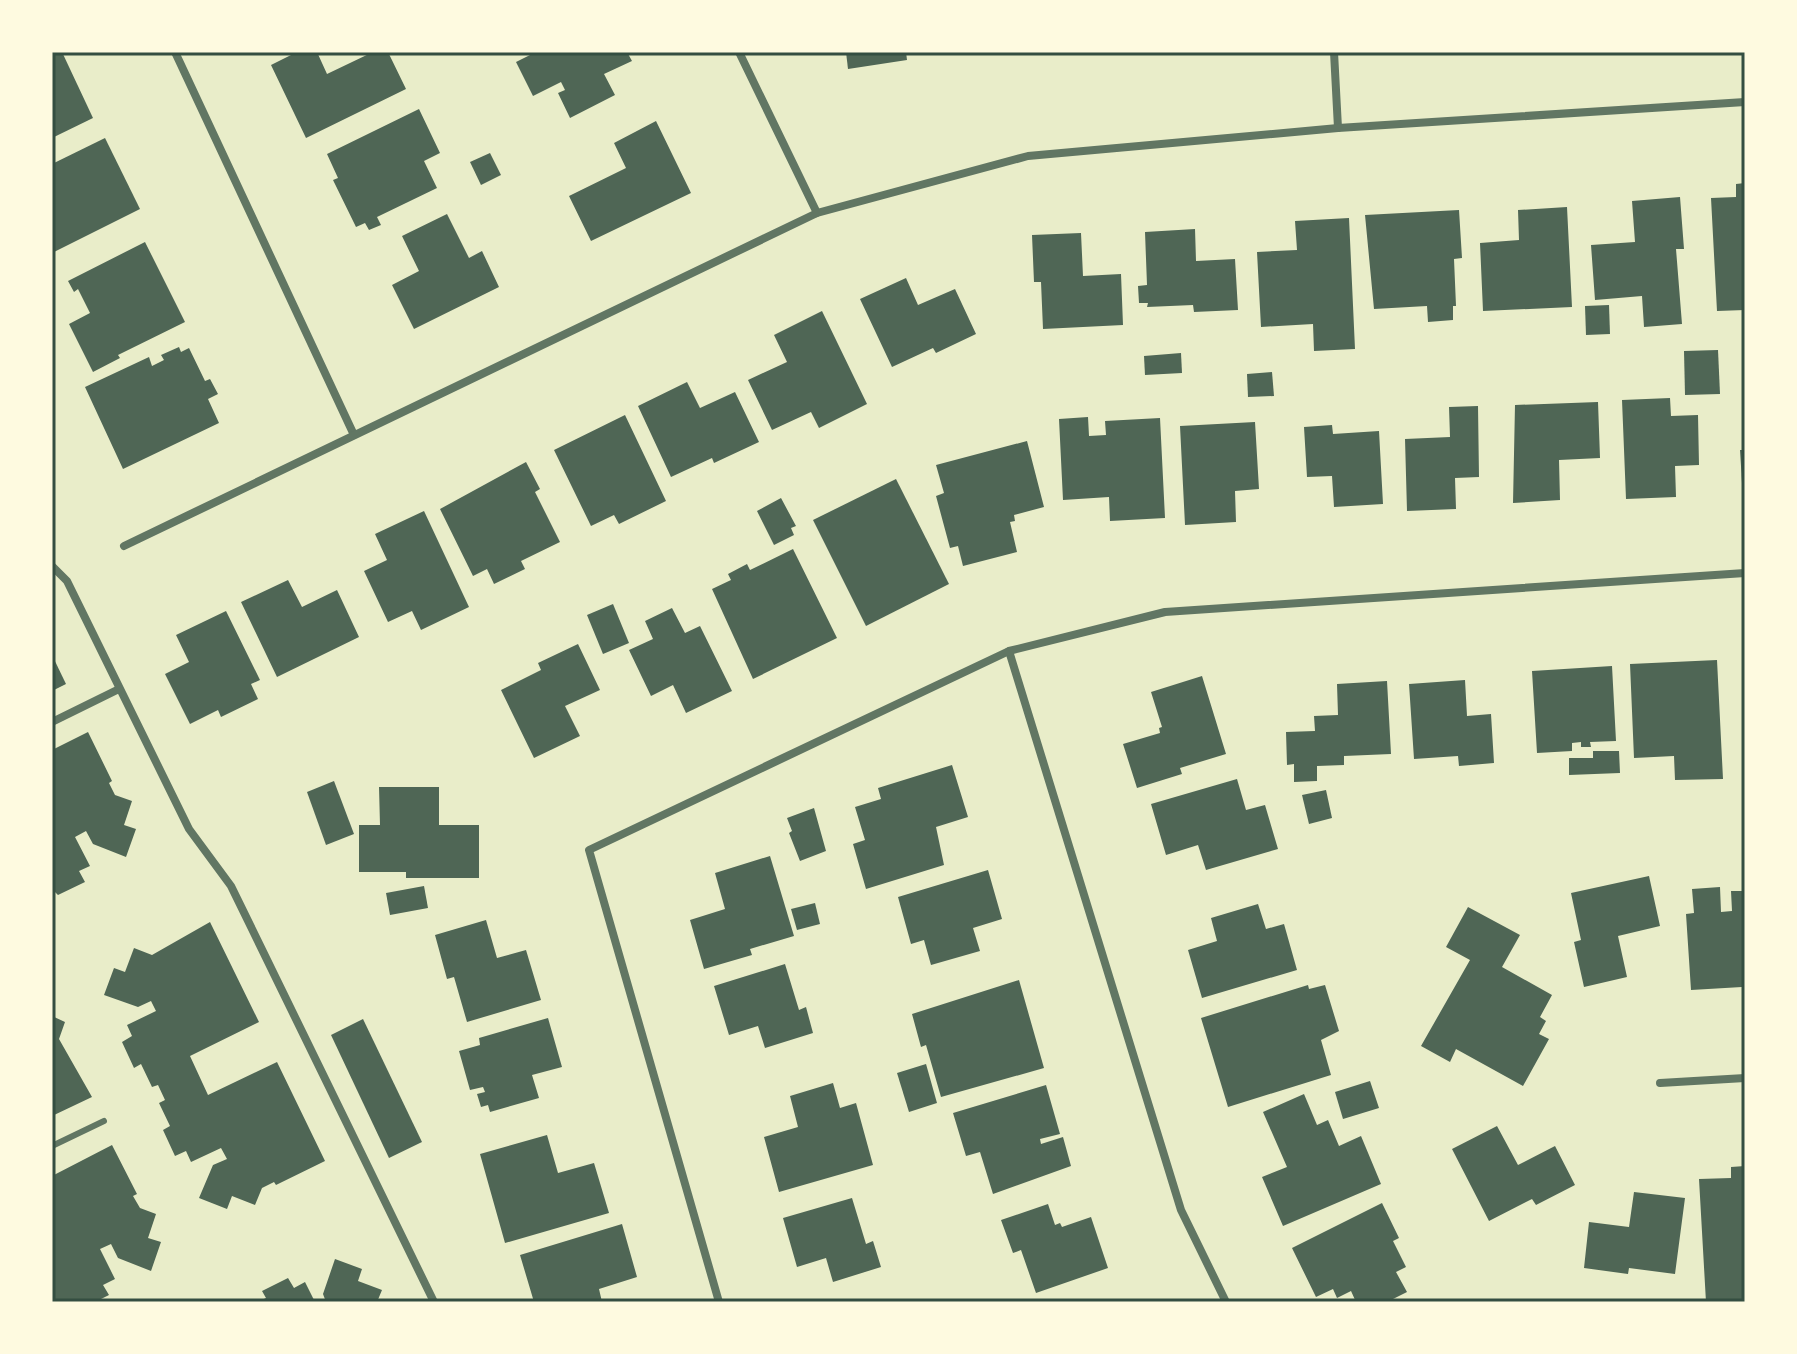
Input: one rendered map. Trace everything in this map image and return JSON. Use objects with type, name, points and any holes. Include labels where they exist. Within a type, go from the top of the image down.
[{"type":"street","points":[[175,52],[354,435]]},
{"type":"street","points":[[739,52],[817,213]]},
{"type":"street","points":[[1334,52],[1338,128]]},
{"type":"street","points":[[124,546],[817,213],[1028,156],[1338,128],[1745,102]]},
{"type":"street","points":[[52,566],[67,581],[189,829],[231,886],[434,1302]]},
{"type":"street","points":[[719,1302],[589,850],[1009,651],[1165,612],[1745,573]]},
{"type":"street","points":[[1009,651],[1181,1210],[1226,1302]]},
{"type":"street","points":[[52,722],[119,689]]},
{"type":"street","points":[[1660,1083],[1745,1078]]},
{"type":"lane","points":[[52,1146],[104,1121]]},
{"type":"building","points":[[52,52],[62,52],[93,118],[52,138]]},
{"type":"building","points":[[297,52],[317,52],[327,74],[373,52],[388,52],[406,89],[306,138],[271,65]]},
{"type":"building","points":[[536,52],[627,52],[632,61],[604,74],[615,95],[570,118],[558,93],[565,90],[561,82],[533,96],[516,62]]},
{"type":"building","points":[[846,52],[906,52],[907,60],[848,69]]},
{"type":"building","points":[[419,109],[440,153],[424,161],[437,188],[377,217],[381,225],[369,230],[365,223],[356,227],[333,180],[338,178],[327,154]]},
{"type":"building","points":[[656,121],[691,193],[591,241],[569,196],[626,168],[614,143]]},
{"type":"building","points":[[105,138],[140,209],[52,253],[52,164]]},
{"type":"building","points":[[490,153],[501,175],[481,185],[470,162]]},
{"type":"building","points":[[1745,183],[1745,310],[1717,311],[1711,198],[1736,197],[1736,184]]},
{"type":"building","points":[[1680,197],[1684,249],[1676,249],[1682,324],[1644,327],[1642,296],[1595,300],[1591,245],[1635,242],[1632,201]]},
{"type":"building","points":[[1567,207],[1572,307],[1483,311],[1480,243],[1519,240],[1518,210]]},
{"type":"building","points":[[1459,210],[1462,258],[1454,259],[1456,306],[1453,306],[1453,320],[1428,322],[1427,306],[1374,309],[1365,215]]},
{"type":"building","points":[[447,214],[469,258],[482,251],[499,287],[414,329],[392,285],[419,271],[402,236]]},
{"type":"building","points":[[1349,218],[1355,349],[1314,351],[1313,324],[1261,327],[1257,252],[1297,250],[1295,221]]},
{"type":"building","points":[[1195,229],[1196,261],[1235,259],[1238,310],[1194,312],[1193,305],[1147,307],[1148,303],[1139,303],[1138,286],[1147,285],[1145,232]]},
{"type":"building","points":[[1081,233],[1083,276],[1121,274],[1123,325],[1043,329],[1041,282],[1034,282],[1032,235]]},
{"type":"building","points":[[145,242],[185,322],[118,355],[120,358],[93,372],[69,324],[90,313],[78,289],[74,292],[68,281]]},
{"type":"building","points":[[906,278],[918,305],[955,289],[976,334],[936,353],[933,348],[892,367],[860,299]]},
{"type":"building","points":[[1609,305],[1610,334],[1586,335],[1585,306]]},
{"type":"building","points":[[822,311],[867,404],[819,428],[811,412],[772,430],[748,380],[787,362],[774,335]]},
{"type":"building","points":[[179,347],[181,352],[189,348],[205,381],[210,379],[218,394],[208,399],[219,423],[123,469],[85,387],[149,357],[152,366],[164,360],[161,355]]},
{"type":"building","points":[[1718,350],[1720,394],[1685,395],[1684,351]]},
{"type":"building","points":[[1181,353],[1182,373],[1145,375],[1144,356]]},
{"type":"building","points":[[1272,372],[1274,396],[1248,397],[1247,374]]},
{"type":"building","points":[[687,382],[700,408],[735,392],[759,442],[714,463],[712,458],[671,477],[638,406]]},
{"type":"building","points":[[1670,398],[1671,416],[1698,415],[1699,465],[1675,466],[1676,497],[1626,499],[1622,400]]},
{"type":"building","points":[[1598,402],[1600,458],[1559,460],[1560,500],[1513,503],[1515,405]]},
{"type":"building","points":[[1478,406],[1479,477],[1455,478],[1456,509],[1407,511],[1405,439],[1450,437],[1449,407]]},
{"type":"building","points":[[625,415],[666,501],[619,524],[614,515],[591,526],[554,450]]},
{"type":"building","points":[[1088,417],[1089,436],[1106,435],[1105,421],[1160,418],[1165,518],[1110,521],[1109,497],[1063,500],[1059,419]]},
{"type":"building","points":[[1255,422],[1259,489],[1235,491],[1236,522],[1185,525],[1180,426]]},
{"type":"building","points":[[1332,425],[1333,434],[1379,431],[1383,504],[1334,507],[1332,476],[1307,477],[1304,427]]},
{"type":"building","points":[[1027,441],[1044,507],[1014,515],[1015,521],[1010,522],[1017,552],[963,566],[958,546],[950,548],[936,496],[944,493],[936,465]]},
{"type":"building","points":[[1740,450],[1745,450],[1745,499],[1743,499]]},
{"type":"building","points":[[526,462],[540,489],[535,492],[560,542],[521,561],[525,569],[494,584],[487,569],[473,576],[440,509]]},
{"type":"building","points":[[896,479],[949,584],[866,626],[813,520]]},
{"type":"building","points":[[781,498],[796,526],[791,528],[794,535],[774,545],[757,511]]},
{"type":"building","points":[[424,511],[469,607],[421,630],[412,611],[388,622],[364,571],[387,560],[375,534]]},
{"type":"building","points":[[793,549],[837,638],[753,679],[712,589],[731,580],[728,574],[747,564],[750,570]]},
{"type":"building","points":[[288,580],[302,607],[337,590],[359,637],[277,677],[241,602]]},
{"type":"building","points":[[613,604],[629,643],[603,654],[587,615]]},
{"type":"building","points":[[672,608],[685,633],[700,626],[732,691],[686,713],[673,685],[651,696],[629,650],[653,639],[645,621]]},
{"type":"building","points":[[226,611],[260,680],[251,684],[258,699],[221,717],[218,710],[190,724],[165,674],[189,662],[176,635]]},
{"type":"building","points":[[578,644],[600,690],[565,706],[580,736],[534,758],[501,690],[541,670],[538,663]]},
{"type":"building","points":[[52,655],[66,684],[52,691]]},
{"type":"building","points":[[1717,660],[1723,779],[1675,780],[1674,756],[1634,758],[1630,664]]},
{"type":"building","points":[[1612,666],[1616,741],[1590,742],[1591,747],[1581,747],[1581,742],[1572,743],[1572,751],[1537,753],[1532,671]]},
{"type":"building","points":[[1202,676],[1226,754],[1180,768],[1182,774],[1137,788],[1123,744],[1160,733],[1159,728],[1162,727],[1151,692]]},
{"type":"building","points":[[1465,680],[1467,716],[1491,714],[1494,763],[1459,766],[1458,756],[1414,759],[1409,684]]},
{"type":"building","points":[[1387,681],[1391,754],[1344,756],[1344,765],[1317,766],[1317,781],[1294,782],[1294,764],[1287,765],[1286,732],[1315,731],[1314,716],[1338,715],[1337,684]]},
{"type":"building","points":[[88,732],[112,781],[109,783],[115,795],[132,801],[124,825],[136,829],[126,857],[93,844],[86,831],[75,837],[90,866],[79,871],[85,882],[58,895],[52,889],[52,750]]},
{"type":"building","points":[[1593,751],[1619,751],[1620,773],[1569,775],[1569,758],[1593,758]]},
{"type":"building","points":[[952,765],[968,817],[936,827],[944,865],[866,889],[853,844],[865,840],[855,807],[881,799],[878,788]]},
{"type":"building","points":[[1237,779],[1246,810],[1265,805],[1278,849],[1206,870],[1198,845],[1166,855],[1151,804]]},
{"type":"building","points":[[334,781],[354,834],[326,845],[307,792]]},
{"type":"building","points":[[379,787],[439,787],[439,825],[479,825],[479,878],[406,878],[406,872],[359,872],[359,825],[380,825]]},
{"type":"building","points":[[1326,790],[1332,818],[1309,824],[1302,795]]},
{"type":"building","points":[[814,808],[826,851],[800,861],[789,833],[792,831],[787,818]]},
{"type":"building","points":[[770,856],[794,936],[750,949],[752,955],[704,969],[690,920],[725,909],[715,873]]},
{"type":"building","points":[[988,870],[1002,919],[973,928],[980,951],[931,965],[924,940],[911,944],[898,897]]},
{"type":"building","points":[[1649,876],[1660,926],[1618,936],[1627,977],[1584,987],[1574,942],[1581,940],[1571,893]]},
{"type":"building","points":[[424,886],[428,908],[390,915],[386,893]]},
{"type":"building","points":[[1720,887],[1721,912],[1732,911],[1731,891],[1745,891],[1745,982],[1742,987],[1691,990],[1686,914],[1694,913],[1692,889]]},
{"type":"building","points":[[815,903],[820,924],[797,930],[791,909]]},
{"type":"building","points":[[1258,904],[1266,929],[1284,924],[1297,970],[1202,998],[1188,950],[1217,941],[1211,918]]},
{"type":"building","points":[[1468,907],[1520,935],[1502,967],[1552,995],[1540,1017],[1546,1021],[1539,1034],[1549,1039],[1523,1086],[1456,1049],[1450,1062],[1421,1046],[1470,960],[1446,947]]},
{"type":"building","points":[[486,920],[497,958],[526,950],[541,1000],[467,1022],[454,977],[447,979],[435,935]]},
{"type":"building","points":[[210,922],[259,1022],[190,1056],[208,1095],[277,1062],[325,1161],[276,1185],[274,1182],[262,1188],[255,1205],[232,1196],[227,1209],[199,1198],[213,1165],[227,1159],[221,1148],[191,1162],[186,1151],[175,1156],[163,1130],[170,1126],[159,1103],[165,1100],[158,1085],[152,1087],[141,1064],[134,1068],[122,1042],[132,1036],[127,1025],[156,1011],[151,1001],[138,1007],[104,995],[114,968],[125,972],[134,948],[152,955]]},
{"type":"building","points":[[785,964],[799,1010],[806,1007],[813,1033],[765,1048],[758,1026],[729,1035],[714,986]]},
{"type":"building","points":[[1019,980],[1044,1068],[941,1097],[926,1045],[921,1047],[912,1014]]},
{"type":"building","points":[[1308,985],[1309,989],[1325,985],[1339,1031],[1321,1040],[1331,1075],[1228,1107],[1201,1018]]},
{"type":"building","points":[[52,1016],[65,1022],[59,1039],[92,1097],[52,1116]]},
{"type":"building","points":[[548,1018],[562,1067],[532,1075],[539,1098],[490,1112],[488,1105],[481,1107],[477,1094],[485,1092],[483,1087],[470,1090],[459,1051],[480,1045],[479,1038]]},
{"type":"building","points":[[363,1019],[422,1142],[389,1158],[331,1035]]},
{"type":"building","points":[[926,1064],[937,1103],[909,1112],[897,1073]]},
{"type":"building","points":[[1370,1081],[1379,1108],[1343,1119],[1335,1092]]},
{"type":"building","points":[[833,1083],[840,1108],[856,1103],[873,1165],[779,1192],[764,1137],[798,1127],[790,1096]]},
{"type":"building","points":[[1046,1085],[1060,1134],[1040,1139],[1041,1144],[1063,1137],[1071,1166],[993,1194],[980,1152],[966,1156],[953,1113]]},
{"type":"building","points":[[1304,1094],[1317,1125],[1328,1120],[1339,1146],[1361,1136],[1381,1184],[1283,1226],[1262,1177],[1287,1167],[1263,1112]]},
{"type":"building","points":[[1497,1126],[1518,1165],[1555,1146],[1575,1185],[1536,1205],[1532,1199],[1489,1221],[1452,1149]]},
{"type":"building","points":[[547,1135],[558,1173],[594,1163],[609,1213],[505,1243],[480,1154]]},
{"type":"building","points":[[112,1145],[137,1194],[133,1196],[140,1208],[156,1214],[148,1238],[161,1242],[151,1271],[118,1258],[111,1244],[100,1249],[115,1279],[103,1285],[109,1295],[95,1302],[52,1302],[52,1176]]},
{"type":"building","points":[[1745,1166],[1745,1302],[1706,1302],[1699,1179],[1731,1178],[1731,1167]]},
{"type":"building","points":[[1634,1192],[1685,1198],[1675,1274],[1629,1268],[1628,1274],[1584,1268],[1589,1222],[1629,1227]]},
{"type":"building","points":[[852,1198],[866,1244],[873,1241],[881,1267],[833,1282],[826,1258],[797,1267],[783,1218]]},
{"type":"building","points":[[1382,1203],[1399,1238],[1393,1241],[1406,1267],[1396,1272],[1407,1292],[1387,1302],[1356,1302],[1351,1291],[1337,1298],[1333,1289],[1316,1297],[1292,1248]]},
{"type":"building","points":[[1048,1204],[1055,1225],[1060,1223],[1062,1227],[1091,1217],[1108,1268],[1036,1293],[1021,1250],[1013,1253],[1001,1220]]},
{"type":"building","points":[[622,1224],[637,1277],[599,1289],[602,1302],[534,1302],[520,1255]]},
{"type":"building","points":[[335,1259],[362,1269],[358,1281],[382,1290],[377,1302],[326,1302],[323,1294]]},
{"type":"building","points":[[288,1278],[294,1288],[305,1282],[315,1302],[257,1302],[266,1298],[262,1291]]}]
